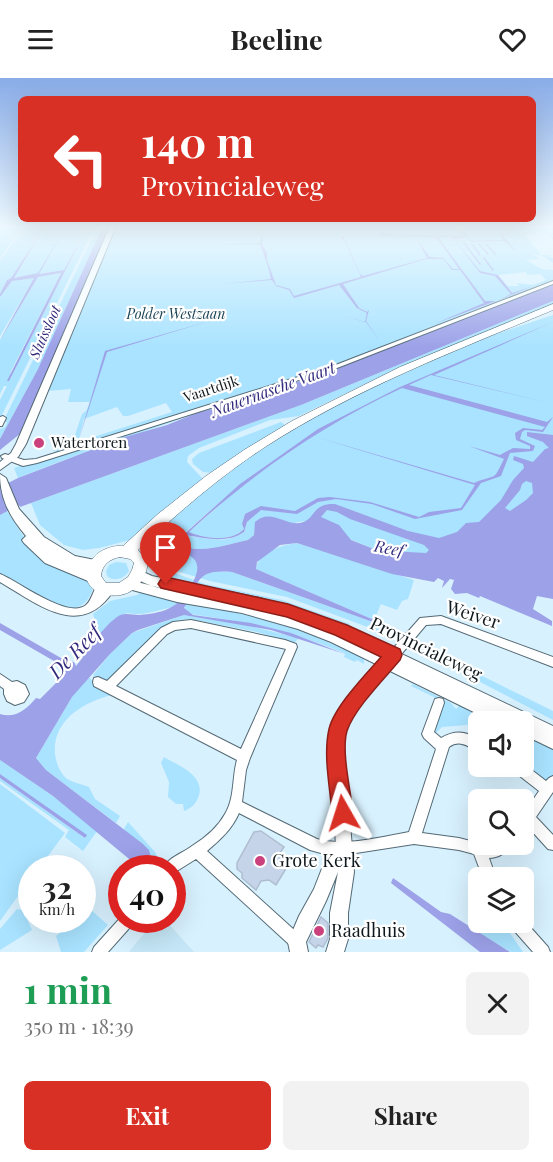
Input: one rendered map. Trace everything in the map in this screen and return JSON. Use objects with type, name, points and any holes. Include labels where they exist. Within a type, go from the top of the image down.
[{"type":"highway","points":[[131,553],[141,566],[134,580],[99,580],[109,554],[131,553],[192,496],[259,446],[321,408],[373,382],[553,307]]},
{"type":"highway","points":[[509,326],[553,314]]},
{"type":"main road","points":[[1,481],[23,532],[42,553],[61,565],[99,580]]},
{"type":"street","points":[[0,467],[22,439],[96,267]]},
{"type":"street","name":"Vaartdijk","points":[[5,458],[23,463],[37,461],[335,367],[553,282]]},
{"type":"street","points":[[0,578],[64,612],[78,612],[99,602],[99,580]]},
{"type":"street","name":"Provincialeweg","points":[[134,580],[280,618],[390,659],[553,732]]},
{"type":"street","name":"Weiver","points":[[390,659],[423,621],[441,620],[553,662]]},
{"type":"street","points":[[186,858],[221,830],[236,805],[237,783],[244,757],[292,647],[191,624],[173,626],[164,631],[103,685],[244,757]]},
{"type":"street","points":[[334,952],[339,939],[339,914],[346,872],[336,747],[338,728],[348,710],[390,659]]},
{"type":"street","name":"Provincialeweg","points":[[390,659],[489,711]]},
{"type":"street","points":[[0,679],[12,689]]},
{"type":"street","points":[[439,703],[428,734],[442,746]]},
{"type":"street","points":[[534,733],[553,742]]},
{"type":"street","points":[[414,838],[442,746],[449,739],[457,737],[468,739]]},
{"type":"street","points":[[534,777],[550,786],[534,809]]},
{"type":"street","points":[[236,805],[315,845],[328,849],[343,849],[414,838],[468,847]]},
{"type":"street","points":[[534,827],[553,844]]},
{"type":"street","points":[[197,851],[298,947],[334,859],[343,849]]},
{"type":"street","points":[[99,952],[116,933]]},
{"type":"street","points":[[526,933],[543,952]]},
{"type":"shaded area","points":[[144,933],[177,933],[194,952],[129,952]]},
{"type":"green space","points":[[0,267],[18,267],[7,280],[0,294]]},
{"type":"green space","points":[[20,267],[66,267],[64,270],[13,278]]},
{"type":"green space","points":[[67,267],[75,267],[0,419],[0,400],[7,386],[4,386],[0,394],[0,340],[38,277],[61,273],[11,371],[9,381]]},
{"type":"green space","points":[[78,267],[84,267],[38,369],[0,439],[0,429],[5,427],[7,422],[3,422]]},
{"type":"green space","name":"Polder Westzaan","points":[[97,267],[538,267],[553,270],[553,280],[335,365],[57,452],[53,451],[72,444],[82,414],[90,402],[68,402],[71,389],[47,391]],"holes":[[[526,272],[527,275],[540,274],[546,280],[533,285],[517,283],[519,286],[508,286],[498,275]],[[166,403],[172,412],[81,441],[79,439],[84,419],[117,407],[123,416]]]},
{"type":"green space","points":[[33,277],[34,279],[0,336],[0,297],[12,281]]},
{"type":"green space","points":[[553,301],[553,305],[365,384],[299,416],[270,420],[199,448],[188,456],[187,462],[203,479],[130,540],[83,550],[64,545],[40,525],[31,503],[301,405]]},
{"type":"green space","points":[[553,315],[553,575],[389,551],[384,553],[305,521],[254,530],[254,535],[248,540],[212,548],[194,549],[176,544],[185,535],[223,539],[237,536],[244,532],[247,522],[256,514],[253,512],[245,514],[242,524],[244,529],[232,536],[217,538],[189,532],[222,503],[220,502],[171,545],[195,558],[204,575],[212,571],[232,572],[373,622],[382,630],[381,632],[287,597],[210,581],[173,570],[161,563],[145,546],[176,514],[242,462],[334,404],[487,337]]},
{"type":"green space","points":[[289,383],[225,407],[198,412],[18,478],[14,468]]},
{"type":"green space","points":[[281,422],[285,425],[284,427],[214,473],[203,472],[193,464],[192,459],[199,453]]},
{"type":"green space","points":[[7,511],[27,542],[90,583],[93,588],[84,604],[66,609],[0,574],[0,515]]},
{"type":"green space","points":[[297,543],[414,580],[408,599],[402,601],[397,610],[381,604],[374,620],[256,569],[261,558],[272,550]]},
{"type":"green space","points":[[116,562],[126,563],[129,571],[122,578],[113,579],[107,576],[106,571],[109,565]]},
{"type":"green space","points":[[163,569],[205,584],[282,600],[350,624],[349,626],[326,616],[278,602],[153,579]]},
{"type":"green space","points":[[144,590],[294,627],[364,658],[364,664],[344,657],[345,654],[342,652],[286,633],[190,614],[184,609],[185,607],[180,606],[144,614],[127,613],[90,646],[95,621],[93,614],[110,601],[137,595]]},
{"type":"green space","points":[[184,615],[233,622],[299,638],[294,643],[257,632],[190,619],[179,620],[164,627],[108,680],[99,681],[93,675],[110,654],[132,633]]},
{"type":"green space","points":[[458,664],[553,711],[553,720],[457,670]]},
{"type":"green space","points":[[88,677],[112,695],[91,702],[64,722],[55,742],[55,754],[60,771],[67,779],[89,787],[95,799],[120,816],[116,823],[46,770],[36,758],[72,697]]},
{"type":"green space","points":[[413,684],[451,703],[456,709],[460,705],[476,711],[468,711],[467,725],[442,727],[433,736],[438,699],[411,686]]},
{"type":"green space","points":[[534,736],[553,745],[553,775],[547,783],[534,773]]},
{"type":"green space","points":[[164,757],[184,768],[199,784],[198,798],[194,805],[184,811],[183,804],[176,804],[168,797],[169,782],[161,763]]},
{"type":"green space","points":[[0,760],[53,796],[97,831],[83,851],[65,837],[69,830],[0,781],[0,778],[85,838],[86,836],[0,774]]},
{"type":"green space","points":[[0,784],[65,833],[49,855],[18,855],[18,896],[0,921]]},
{"type":"green space","points":[[128,822],[157,855],[139,855],[124,829]]},
{"type":"green space","points":[[17,909],[18,933],[27,933],[0,950],[0,929]]},
{"type":"green space","points":[[96,914],[108,925],[84,952],[61,952],[56,936],[60,933],[96,933]]},
{"type":"green space","points":[[479,933],[510,933],[523,952],[511,952]]},
{"type":"water","points":[[18,267],[21,267],[14,278],[38,273],[42,267],[39,274],[64,270],[67,267],[7,381],[61,273],[38,277],[0,340],[34,278],[12,281],[0,297],[7,280]]},
{"type":"water","points":[[84,267],[92,267],[21,433],[0,450],[0,439],[38,369]]},
{"type":"water","points":[[268,267],[276,285],[290,289],[294,296],[361,277],[356,267],[363,276],[400,267],[343,284],[359,308],[367,312],[369,310],[366,321],[379,340],[365,322],[367,313],[357,308],[339,285],[294,298],[289,290],[276,286],[272,280],[223,284],[271,279]]},
{"type":"water","points":[[449,267],[459,269],[457,267],[460,267],[485,301],[496,301],[434,324],[484,303],[460,270],[452,270]]},
{"type":"water","points":[[475,267],[480,271],[498,275],[512,293],[533,286],[499,300],[511,294],[495,276],[480,273]]},
{"type":"water","name":"Nauernasche Vaart","points":[[553,283],[553,301],[301,405],[20,507],[19,505],[0,515],[0,487],[18,478],[125,437],[167,425],[199,412],[230,405],[239,399],[324,374]]},
{"type":"water","points":[[213,320],[107,352],[79,439],[105,351]]},
{"type":"water","points":[[553,322],[434,375],[553,404],[431,375],[409,385],[547,422],[553,417],[543,432],[525,430],[522,432],[520,439],[535,446],[533,451],[510,453],[501,476],[481,483],[462,510],[415,519],[372,504],[336,499],[318,502],[297,514],[261,510],[247,522],[244,532],[237,536],[223,539],[216,539],[185,535],[176,544],[203,549],[248,540],[254,535],[255,522],[261,518],[272,517],[300,523],[309,519],[318,509],[327,504],[335,504],[408,531],[439,538],[457,532],[466,523],[479,522],[501,500],[513,480],[524,468],[523,464],[513,460],[514,456],[533,462],[545,449],[549,448],[543,442],[527,436],[527,432],[553,435],[553,599],[537,596],[533,609],[552,621],[552,626],[480,596],[479,598],[467,593],[455,594],[451,589],[454,580],[450,579],[442,588],[444,581],[438,578],[434,582],[392,574],[297,543],[280,545],[257,562],[256,569],[374,620],[373,622],[232,572],[205,575],[200,579],[184,608],[193,615],[251,623],[291,633],[345,654],[271,630],[184,615],[132,633],[72,697],[36,758],[46,770],[143,844],[150,855],[124,855],[53,796],[0,760],[0,714],[11,715],[20,712],[36,698],[40,699],[66,673],[61,665],[0,630],[0,623],[61,658],[74,662],[76,666],[99,634],[120,615],[158,612],[179,602],[194,580],[197,566],[193,558],[171,546],[240,484],[318,429],[400,387]],"holes":[[[402,388],[545,427],[542,430],[523,428],[515,433],[516,440],[530,446],[530,449],[513,448],[500,455],[469,446],[504,459],[494,476],[474,483],[316,437],[475,485],[461,508],[429,512],[419,517],[370,502],[330,497],[318,498],[295,511],[261,506],[245,514],[242,524],[244,529],[225,538],[202,536],[189,532],[239,489],[290,451],[373,402]],[[526,481],[532,483],[533,493],[510,511],[505,508]],[[327,510],[424,545],[429,550],[426,553],[389,551],[384,553],[351,540],[339,525],[321,517]]]},
{"type":"water","points":[[0,774],[87,835],[85,838],[0,778]]},
{"type":"water","points":[[393,878],[441,912],[450,914],[468,925],[468,933],[480,933],[510,952],[480,952],[391,883]]},
{"type":"building","name":"Grote Kerk","points":[[261,831],[284,847],[280,853],[282,862],[287,867],[276,885],[269,880],[261,881],[256,890],[242,878],[242,873],[237,869],[237,863],[254,832]]},
{"type":"building","name":"Raadhuis","points":[[321,917],[328,923],[328,938],[323,947],[318,945],[316,948],[309,942]]},
{"type":"waterway","points":[[491,267],[493,270]]},
{"type":"place","name":"Watertoren","points":[[39,443]]},
{"type":"place","name":"Grote Kerk","points":[[260,861]]},
{"type":"place","name":"Raadhuis","points":[[319,931]]},
{"type":"route","points":[[166,584],[288,610],[341,630],[394,655],[348,710],[338,728],[336,747],[343,813]]},
{"type":"water label","name":"Sluissloot","points":[[45,332]]},
{"type":"water label","name":"Reef","points":[[389,548]]},
{"type":"water label","name":"De Reef","points":[[75,652]]}]
